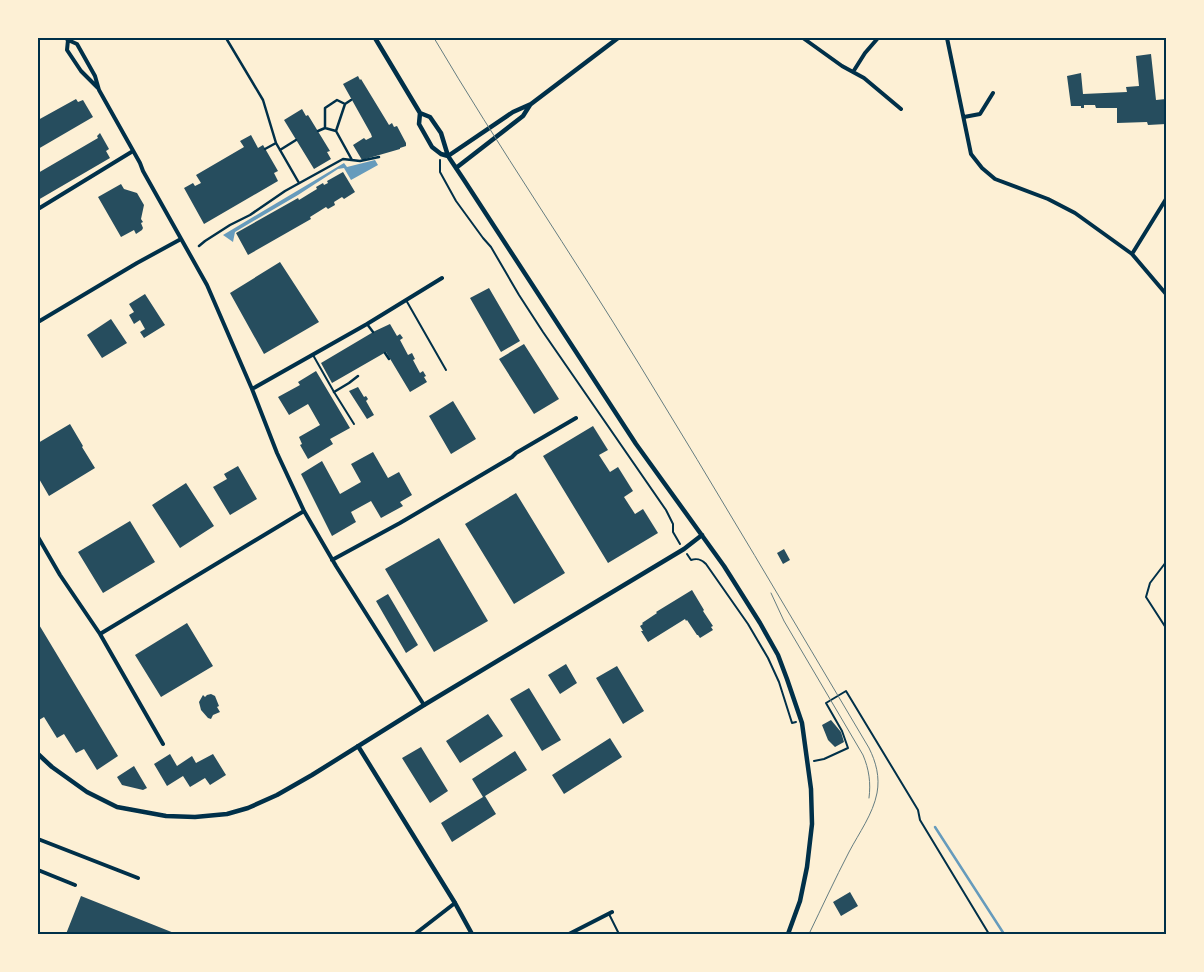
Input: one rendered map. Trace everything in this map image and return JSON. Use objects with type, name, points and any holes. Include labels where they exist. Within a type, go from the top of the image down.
[{"type":"street","points":[[226,38],[263,100],[276,143],[299,183]]},
{"type":"street","points":[[375,38],[420,114],[418,124],[432,147],[441,154],[448,156]]},
{"type":"street","points":[[448,156],[512,112],[531,104],[618,38]]},
{"type":"street","points":[[803,38],[842,66],[864,78],[902,108]]},
{"type":"street","points":[[853,72],[865,53],[878,38]]},
{"type":"street","points":[[947,38],[971,154],[982,168],[995,180],[1048,199],[1075,213],[1132,254],[1166,294]]},
{"type":"street","points":[[99,90],[81,71],[67,50],[67,39],[77,44],[95,76],[99,90],[207,285],[252,389],[276,454],[304,511],[332,560],[424,705]]},
{"type":"street","points":[[964,117],[980,114],[993,93]]},
{"type":"street","points":[[325,128],[325,108],[338,100],[345,104]]},
{"type":"street","points":[[336,131],[345,104],[351,100]]},
{"type":"street","points":[[456,168],[523,116],[531,104]]},
{"type":"street","points":[[420,114],[430,117],[441,133],[448,156],[636,444],[735,583],[778,655],[804,733],[811,789],[812,824],[807,866],[800,901],[788,934]]},
{"type":"street","points":[[318,131],[325,128],[336,131],[352,160]]},
{"type":"street","points":[[280,150],[296,140]]},
{"type":"street","points":[[265,149],[276,143]]},
{"type":"street","points":[[38,208],[133,151]]},
{"type":"street","points":[[199,246],[285,191],[343,160],[360,161],[379,157]]},
{"type":"street","points":[[1132,254],[1166,199]]},
{"type":"street","points":[[38,322],[182,239]]},
{"type":"street","points":[[252,389],[368,324],[442,278]]},
{"type":"street","points":[[368,324],[373,332]]},
{"type":"street","points":[[385,352],[389,359]]},
{"type":"street","points":[[334,392],[358,376]]},
{"type":"street","points":[[332,560],[512,458],[525,447],[576,418]]},
{"type":"street","points":[[100,634],[304,511]]},
{"type":"street","points":[[38,754],[52,767],[87,792],[117,807],[166,816],[195,817],[227,814],[248,808],[277,795],[684,549],[702,535]]},
{"type":"street","points":[[38,537],[60,575],[100,634],[163,744]]},
{"type":"street","points":[[358,746],[472,934]]},
{"type":"street","points":[[38,839],[138,878]]},
{"type":"street","points":[[38,870],[75,885]]},
{"type":"street","points":[[415,934],[455,904]]},
{"type":"street","points":[[569,934],[610,913]]},
{"type":"lane","points":[[406,300],[446,370]]},
{"type":"lane","points":[[313,354],[354,424]]},
{"type":"lane","points":[[610,913],[619,934]]},
{"type":"path","points":[[441,154],[440,172],[456,201],[491,247],[543,332],[666,510],[672,520],[673,532],[678,541]]},
{"type":"path","points":[[687,554],[691,560],[699,559],[706,564],[764,650],[777,678],[792,723]]},
{"type":"path","points":[[1166,562],[1150,583],[1146,597],[1166,628]]},
{"type":"path","points":[[818,760],[824,760],[848,748],[842,731],[826,703],[846,691],[918,810],[920,820],[989,934]]},
{"type":"water","points":[[375,160],[378,165],[351,180],[344,168],[338,169],[235,232],[233,242],[223,235],[344,163],[347,167]]},
{"type":"building","points":[[1151,54],[1156,100],[1166,99],[1166,124],[1148,125],[1147,122],[1117,123],[1117,108],[1096,108],[1095,105],[1084,105],[1084,108],[1081,108],[1081,106],[1071,106],[1067,76],[1081,73],[1083,94],[1127,92],[1126,87],[1139,86],[1136,56]]},
{"type":"building","points":[[358,76],[389,125],[392,123],[394,127],[397,126],[406,146],[362,160],[353,145],[364,138],[366,140],[372,137],[343,84]]},
{"type":"building","points":[[76,99],[78,102],[83,100],[93,117],[38,149],[38,120]]},
{"type":"building","points":[[302,109],[306,116],[308,115],[330,151],[327,152],[331,159],[314,169],[284,120]]},
{"type":"building","points":[[100,133],[109,149],[106,151],[110,158],[38,200],[38,173],[98,138],[97,136]]},
{"type":"building","points":[[251,135],[258,148],[263,145],[278,171],[274,173],[278,181],[204,224],[184,188],[193,183],[195,186],[201,183],[196,175],[244,147],[240,141]]},
{"type":"building","points":[[343,172],[355,192],[344,199],[342,197],[334,202],[335,205],[328,209],[326,207],[310,217],[311,219],[248,255],[236,233],[298,198],[299,200],[317,189],[316,187],[323,183],[324,185],[328,183],[327,181]]},
{"type":"building","points":[[121,184],[124,189],[137,193],[144,205],[141,219],[143,222],[141,223],[142,230],[136,234],[134,230],[121,237],[98,197]]},
{"type":"building","points":[[280,262],[319,322],[264,354],[230,293]]},
{"type":"building","points":[[489,288],[520,341],[501,352],[470,298]]},
{"type":"building","points":[[145,294],[165,325],[144,338],[140,332],[145,329],[140,320],[134,324],[129,315],[134,312],[129,304]]},
{"type":"building","points":[[111,319],[127,343],[102,358],[87,335]]},
{"type":"building","points":[[390,324],[397,336],[400,334],[403,338],[400,340],[408,355],[412,353],[415,359],[413,360],[420,373],[423,371],[427,382],[410,392],[386,352],[332,383],[321,363]]},
{"type":"building","points":[[524,344],[559,399],[534,414],[499,359]]},
{"type":"building","points":[[316,371],[350,428],[330,439],[333,444],[308,459],[300,445],[302,444],[299,437],[320,425],[308,404],[289,415],[278,397],[300,385],[298,382]]},
{"type":"building","points":[[358,387],[364,397],[366,396],[368,399],[366,401],[374,415],[367,419],[349,391]]},
{"type":"building","points":[[453,401],[476,439],[451,454],[429,416]]},
{"type":"building","points":[[70,424],[95,468],[49,496],[38,477],[38,443]]},
{"type":"building","points":[[593,426],[608,450],[599,455],[610,472],[618,467],[633,491],[624,497],[635,514],[643,509],[658,533],[608,563],[543,456]]},
{"type":"building","points":[[373,452],[388,478],[399,472],[412,495],[400,502],[403,506],[381,518],[371,501],[351,512],[356,522],[332,536],[301,474],[322,461],[340,494],[361,482],[351,464]]},
{"type":"building","points":[[238,466],[257,499],[230,515],[213,487],[227,479],[224,474]]},
{"type":"building","points":[[186,483],[214,526],[180,548],[152,505]]},
{"type":"building","points":[[516,493],[565,573],[514,604],[465,524]]},
{"type":"building","points":[[130,521],[155,562],[103,593],[78,552]]},
{"type":"building","points":[[439,538],[488,621],[434,652],[385,569]]},
{"type":"building","points":[[784,549],[790,560],[783,564],[777,553]]},
{"type":"building","points":[[692,590],[713,626],[711,627],[713,630],[700,638],[685,619],[648,642],[641,631],[643,631],[640,626],[642,623]]},
{"type":"building","points":[[388,594],[418,645],[406,653],[376,601]]},
{"type":"building","points":[[38,623],[118,756],[97,770],[84,749],[76,753],[64,734],[57,738],[44,717],[39,720],[38,718]]},
{"type":"building","points":[[187,623],[213,666],[161,697],[135,655]]},
{"type":"building","points":[[566,664],[577,683],[560,694],[548,675]]},
{"type":"building","points":[[617,666],[644,711],[623,724],[596,678]]},
{"type":"building","points":[[529,688],[561,740],[542,751],[510,699]]},
{"type":"building","points":[[211,694],[215,696],[220,712],[213,715],[211,719],[201,710],[199,702],[203,695],[205,697]]},
{"type":"building","points":[[488,714],[503,736],[460,763],[446,741]]},
{"type":"building","points":[[831,720],[841,732],[844,742],[835,747],[828,740],[822,725]]},
{"type":"building","points":[[610,738],[622,757],[564,794],[552,775]]},
{"type":"building","points":[[421,747],[448,791],[430,803],[402,758]]},
{"type":"building","points":[[515,751],[527,770],[485,796],[496,814],[452,842],[441,823],[483,797],[472,779]]},
{"type":"building","points":[[170,754],[177,766],[192,756],[196,763],[213,754],[226,775],[210,785],[205,778],[190,787],[183,776],[167,786],[154,764]]},
{"type":"building","points":[[134,766],[147,788],[143,790],[122,785],[117,777]]},
{"type":"building","points":[[850,892],[858,906],[841,916],[833,902]]},
{"type":"building","points":[[81,896],[174,933],[174,934],[66,934]]},
{"type":"waterway","points":[[935,827],[1004,934]]},
{"type":"tram line","points":[[434,38],[639,364],[869,748],[878,775],[875,801],[809,934]]},
{"type":"tram line","points":[[771,593],[784,621],[863,755],[869,776],[869,798]]}]
